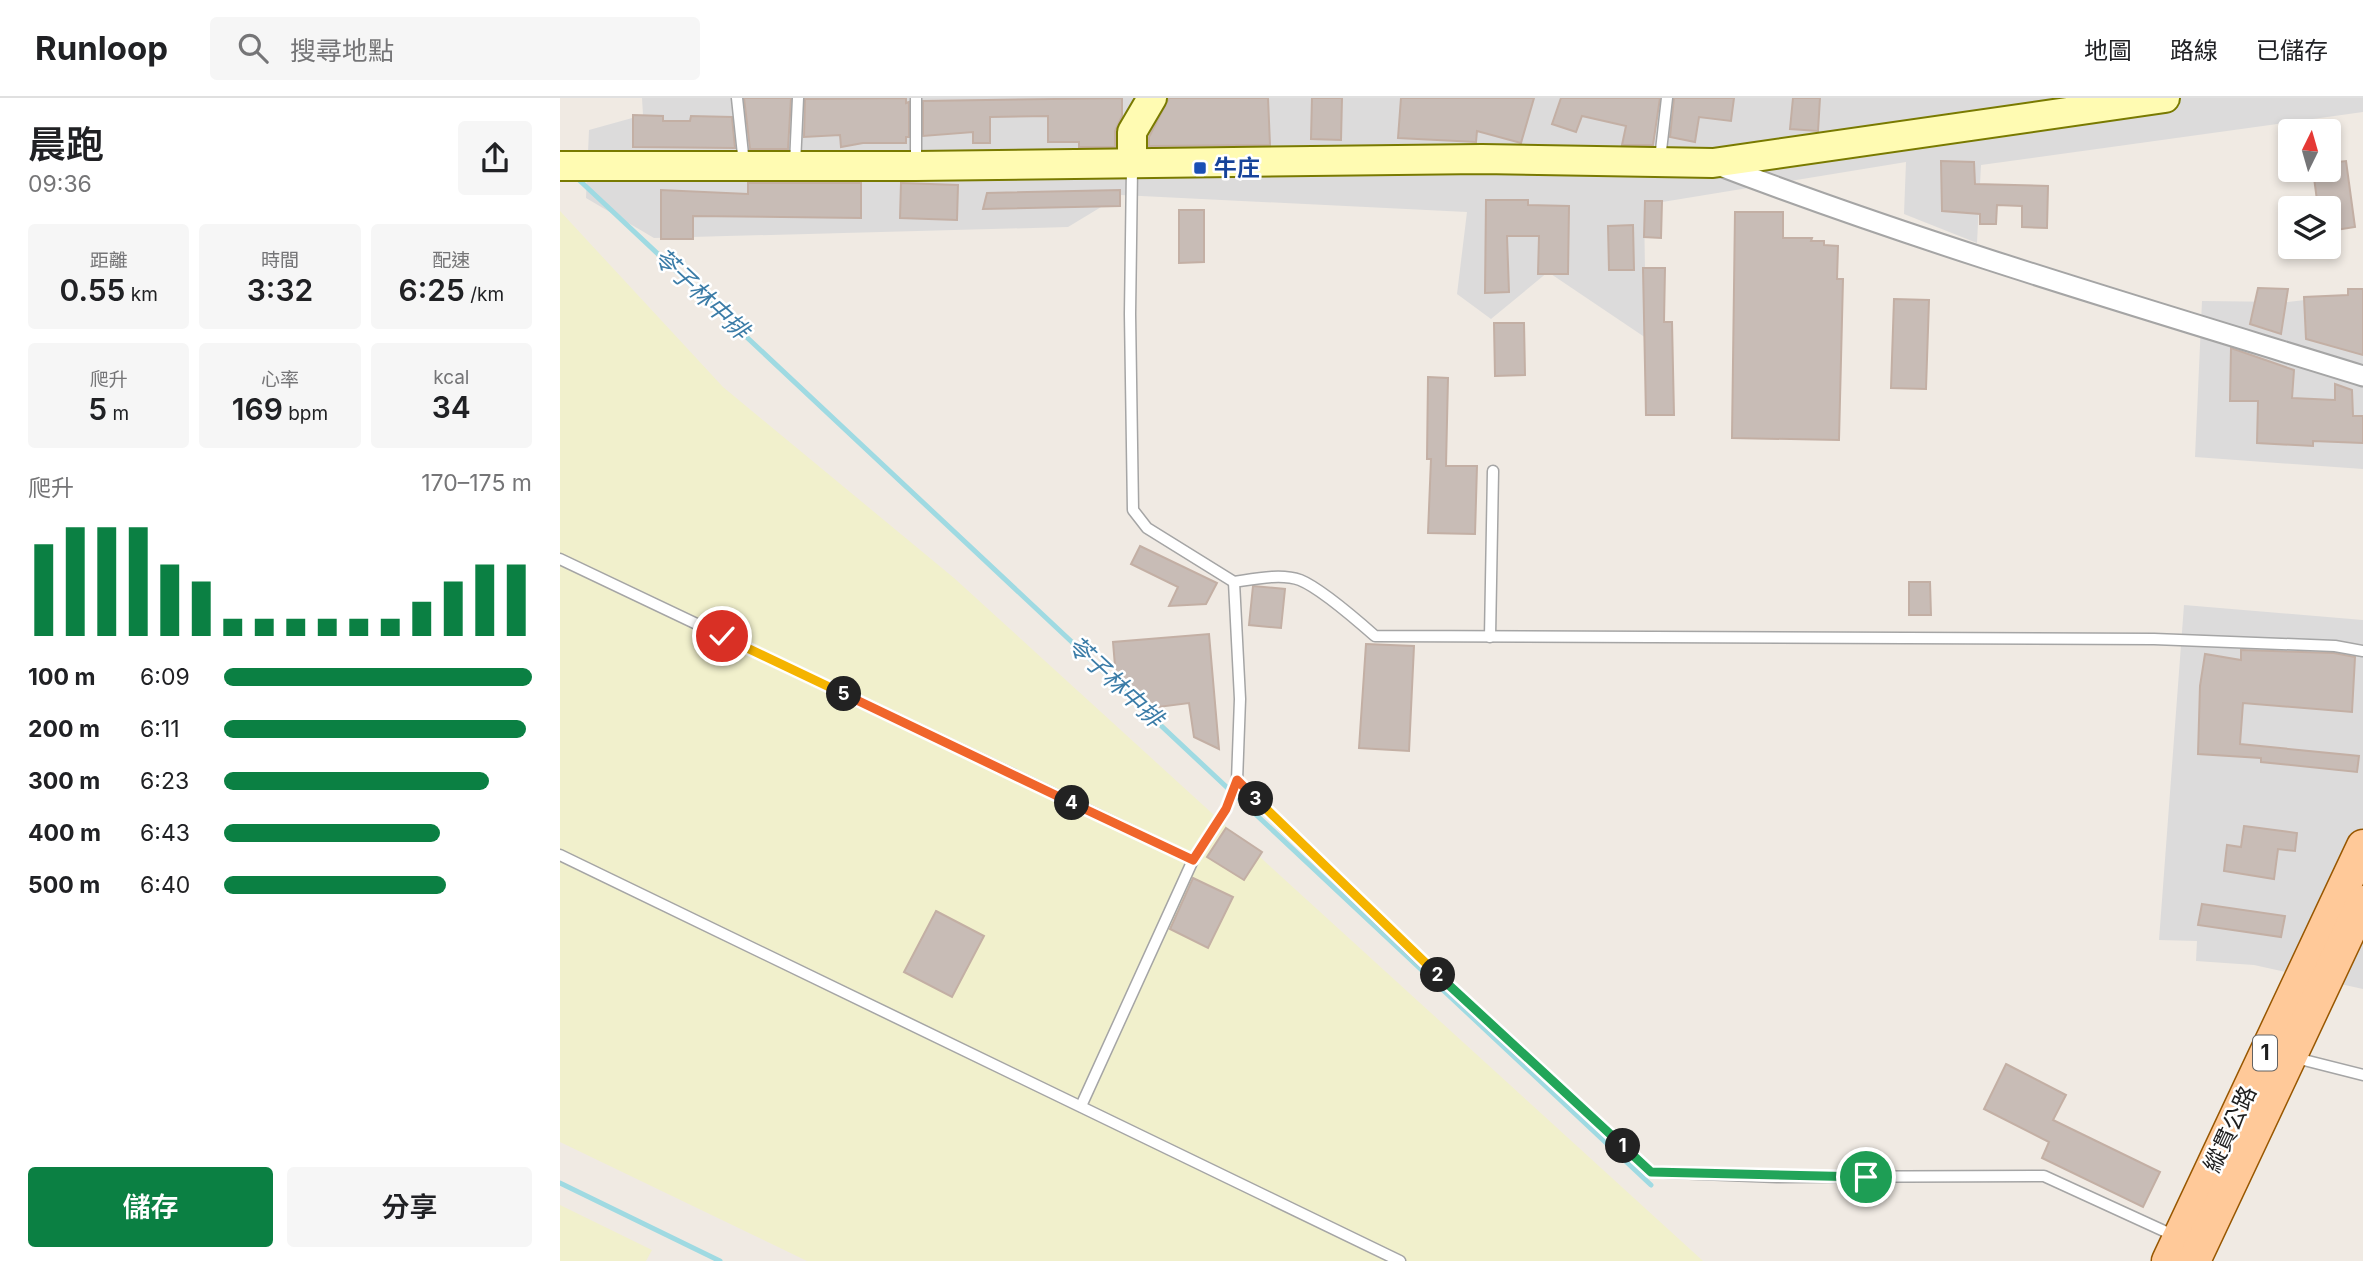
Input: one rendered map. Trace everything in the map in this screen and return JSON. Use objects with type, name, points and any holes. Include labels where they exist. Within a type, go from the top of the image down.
[{"type":"main road","name":"縱貫公路","points":[[2180,1253],[2290,1057],[2356,897],[2363,846]]},
{"type":"main road","name":"縱貫公路","points":[[2180,1253],[2356,897]]},
{"type":"street","points":[[1132,164],[1132,132],[1137,110],[1152,98]]},
{"type":"street","points":[[567,163],[916,166],[1482,159],[1713,163],[2019,115],[2165,98]]},
{"type":"street","points":[[1713,163],[1781,189],[2010,265],[2363,376]]},
{"type":"lane","points":[[737,98],[744,165]]},
{"type":"lane","points":[[794,165],[798,98]]},
{"type":"lane","points":[[916,98],[916,166]]},
{"type":"lane","points":[[1660,163],[1667,98]]},
{"type":"lane","points":[[1132,164],[1130,314],[1133,510],[1147,528],[1234,582],[1263,577],[1299,580],[1351,614],[1375,636],[2154,639],[2335,646],[2363,651]]},
{"type":"lane","points":[[1490,637],[1493,471]]},
{"type":"lane","points":[[560,559],[1193,860]]},
{"type":"lane","points":[[1081,1106],[1193,860],[1226,809],[1236,783],[1240,699],[1234,582]]},
{"type":"lane","points":[[1236,783],[1434,972],[1651,1172],[1776,1177],[2044,1176],[2180,1253]]},
{"type":"lane","points":[[560,855],[1400,1261]]},
{"type":"lane","points":[[2290,1057],[2363,1075]]},
{"type":"shaded area","points":[[642,98],[2363,98],[2363,112],[2313,119],[2278,119],[2278,124],[1981,165],[1977,243],[1904,214],[1906,162],[1644,205],[1646,338],[1548,272],[1491,319],[1457,294],[1467,212],[1121,195],[1068,227],[654,238],[586,198],[589,130],[643,115]]},
{"type":"shaded area","points":[[2363,293],[2363,469],[2195,457],[2202,301],[2288,302]]},
{"type":"shaded area","points":[[2184,605],[2363,620],[2363,989],[2254,965],[2196,961],[2197,941],[2159,940]]},
{"type":"green space","points":[[560,211],[723,387],[954,578],[1703,1261],[807,1261],[560,1142]]},
{"type":"green space","points":[[560,1205],[652,1250],[646,1261],[560,1261]]},
{"type":"building","points":[[744,98],[791,98],[788,149],[750,149]]},
{"type":"building","points":[[906,98],[906,103],[909,102],[909,137],[906,137],[906,143],[863,143],[841,147],[840,135],[804,137],[805,99]]},
{"type":"building","points":[[1122,98],[1122,116],[1115,131],[1115,147],[1079,147],[1079,142],[1048,142],[1048,116],[990,117],[990,143],[973,143],[973,132],[923,136],[923,101]]},
{"type":"building","points":[[1169,98],[1268,98],[1270,145],[1149,146],[1149,137]]},
{"type":"building","points":[[1312,98],[1342,98],[1341,140],[1311,139]]},
{"type":"building","points":[[1401,98],[1534,98],[1521,143],[1477,131],[1476,142],[1398,138]]},
{"type":"building","points":[[1561,98],[1660,98],[1653,145],[1622,145],[1626,126],[1582,116],[1576,132],[1552,124]]},
{"type":"building","points":[[1674,98],[1734,98],[1731,121],[1699,117],[1695,142],[1670,137]]},
{"type":"building","points":[[1793,98],[1820,98],[1818,131],[1790,129]]},
{"type":"building","points":[[633,115],[663,116],[663,121],[690,121],[691,116],[732,117],[735,148],[633,147]]},
{"type":"building","points":[[1941,161],[1974,162],[1975,184],[2048,186],[2047,228],[2022,227],[2022,206],[1997,205],[1996,224],[1980,224],[1980,214],[1942,211]]},
{"type":"building","points":[[2342,161],[2346,161],[2355,227],[2341,229],[2341,196],[2316,196],[2315,182],[2342,182]]},
{"type":"building","points":[[748,183],[861,183],[861,218],[693,216],[693,239],[661,239],[661,190],[748,194]]},
{"type":"building","points":[[901,183],[958,185],[957,220],[900,218]]},
{"type":"building","points":[[1120,190],[1120,206],[983,209],[987,193]]},
{"type":"building","points":[[1486,200],[1528,200],[1528,205],[1569,206],[1568,274],[1538,274],[1539,236],[1507,236],[1509,292],[1485,293]]},
{"type":"building","points":[[1645,201],[1662,201],[1661,238],[1644,237]]},
{"type":"building","points":[[1179,210],[1204,210],[1204,262],[1179,263]]},
{"type":"building","points":[[1735,212],[1783,212],[1783,238],[1812,238],[1811,241],[1824,241],[1824,245],[1838,246],[1837,279],[1843,279],[1839,440],[1732,438]]},
{"type":"building","points":[[1633,225],[1634,270],[1609,270],[1608,226]]},
{"type":"building","points":[[1643,268],[1665,268],[1664,322],[1672,322],[1674,415],[1646,415]]},
{"type":"building","points":[[2258,288],[2288,289],[2281,334],[2250,324]]},
{"type":"building","points":[[2348,289],[2363,289],[2363,355],[2306,339],[2304,297],[2348,295]]},
{"type":"building","points":[[1894,299],[1929,300],[1926,389],[1891,388]]},
{"type":"building","points":[[1494,323],[1524,323],[1525,375],[1495,376]]},
{"type":"building","points":[[2231,348],[2294,370],[2292,398],[2335,400],[2335,384],[2352,390],[2353,416],[2363,416],[2363,443],[2313,441],[2313,446],[2257,443],[2258,401],[2230,401]]},
{"type":"building","points":[[1428,377],[1448,378],[1446,466],[1477,466],[1475,534],[1428,533],[1431,459],[1427,459]]},
{"type":"building","points":[[1140,546],[1217,583],[1206,604],[1169,606],[1178,587],[1131,564]]},
{"type":"building","points":[[1909,582],[1930,582],[1931,615],[1909,615]]},
{"type":"building","points":[[1253,586],[1285,589],[1281,628],[1249,625]]},
{"type":"building","points":[[1209,634],[1219,749],[1194,737],[1189,703],[1150,708],[1116,678],[1113,642]]},
{"type":"building","points":[[1366,644],[1414,646],[1409,751],[1359,748]]},
{"type":"building","points":[[2241,650],[2334,653],[2355,657],[2352,712],[2243,703],[2240,744],[2359,756],[2357,772],[2261,762],[2261,758],[2198,754],[2200,686],[2205,654],[2241,660]]},
{"type":"building","points":[[2244,826],[2297,833],[2295,851],[2278,849],[2274,879],[2224,871],[2227,845],[2241,847]]},
{"type":"building","points":[[1226,828],[1262,852],[1244,880],[1207,857]]},
{"type":"building","points":[[1193,878],[1233,897],[1208,948],[1170,929]]},
{"type":"building","points":[[2202,904],[2285,916],[2281,937],[2198,925]]},
{"type":"building","points":[[936,911],[984,936],[952,997],[904,972]]},
{"type":"building","points":[[2006,1064],[2066,1095],[2053,1120],[2160,1172],[2143,1207],[2042,1158],[2049,1142],[1984,1109]]},
{"type":"waterway","name":"苓子林中排","points":[[578,179],[1651,1185]]},
{"type":"waterway","points":[[560,1183],[720,1261]]},
{"type":"place","name":"牛庄","points":[[1200,168]]},
{"type":"route","points":[[722,636],[1193,860],[1226,809],[1237,780],[1434,972],[1651,1172],[1866,1177]]}]
